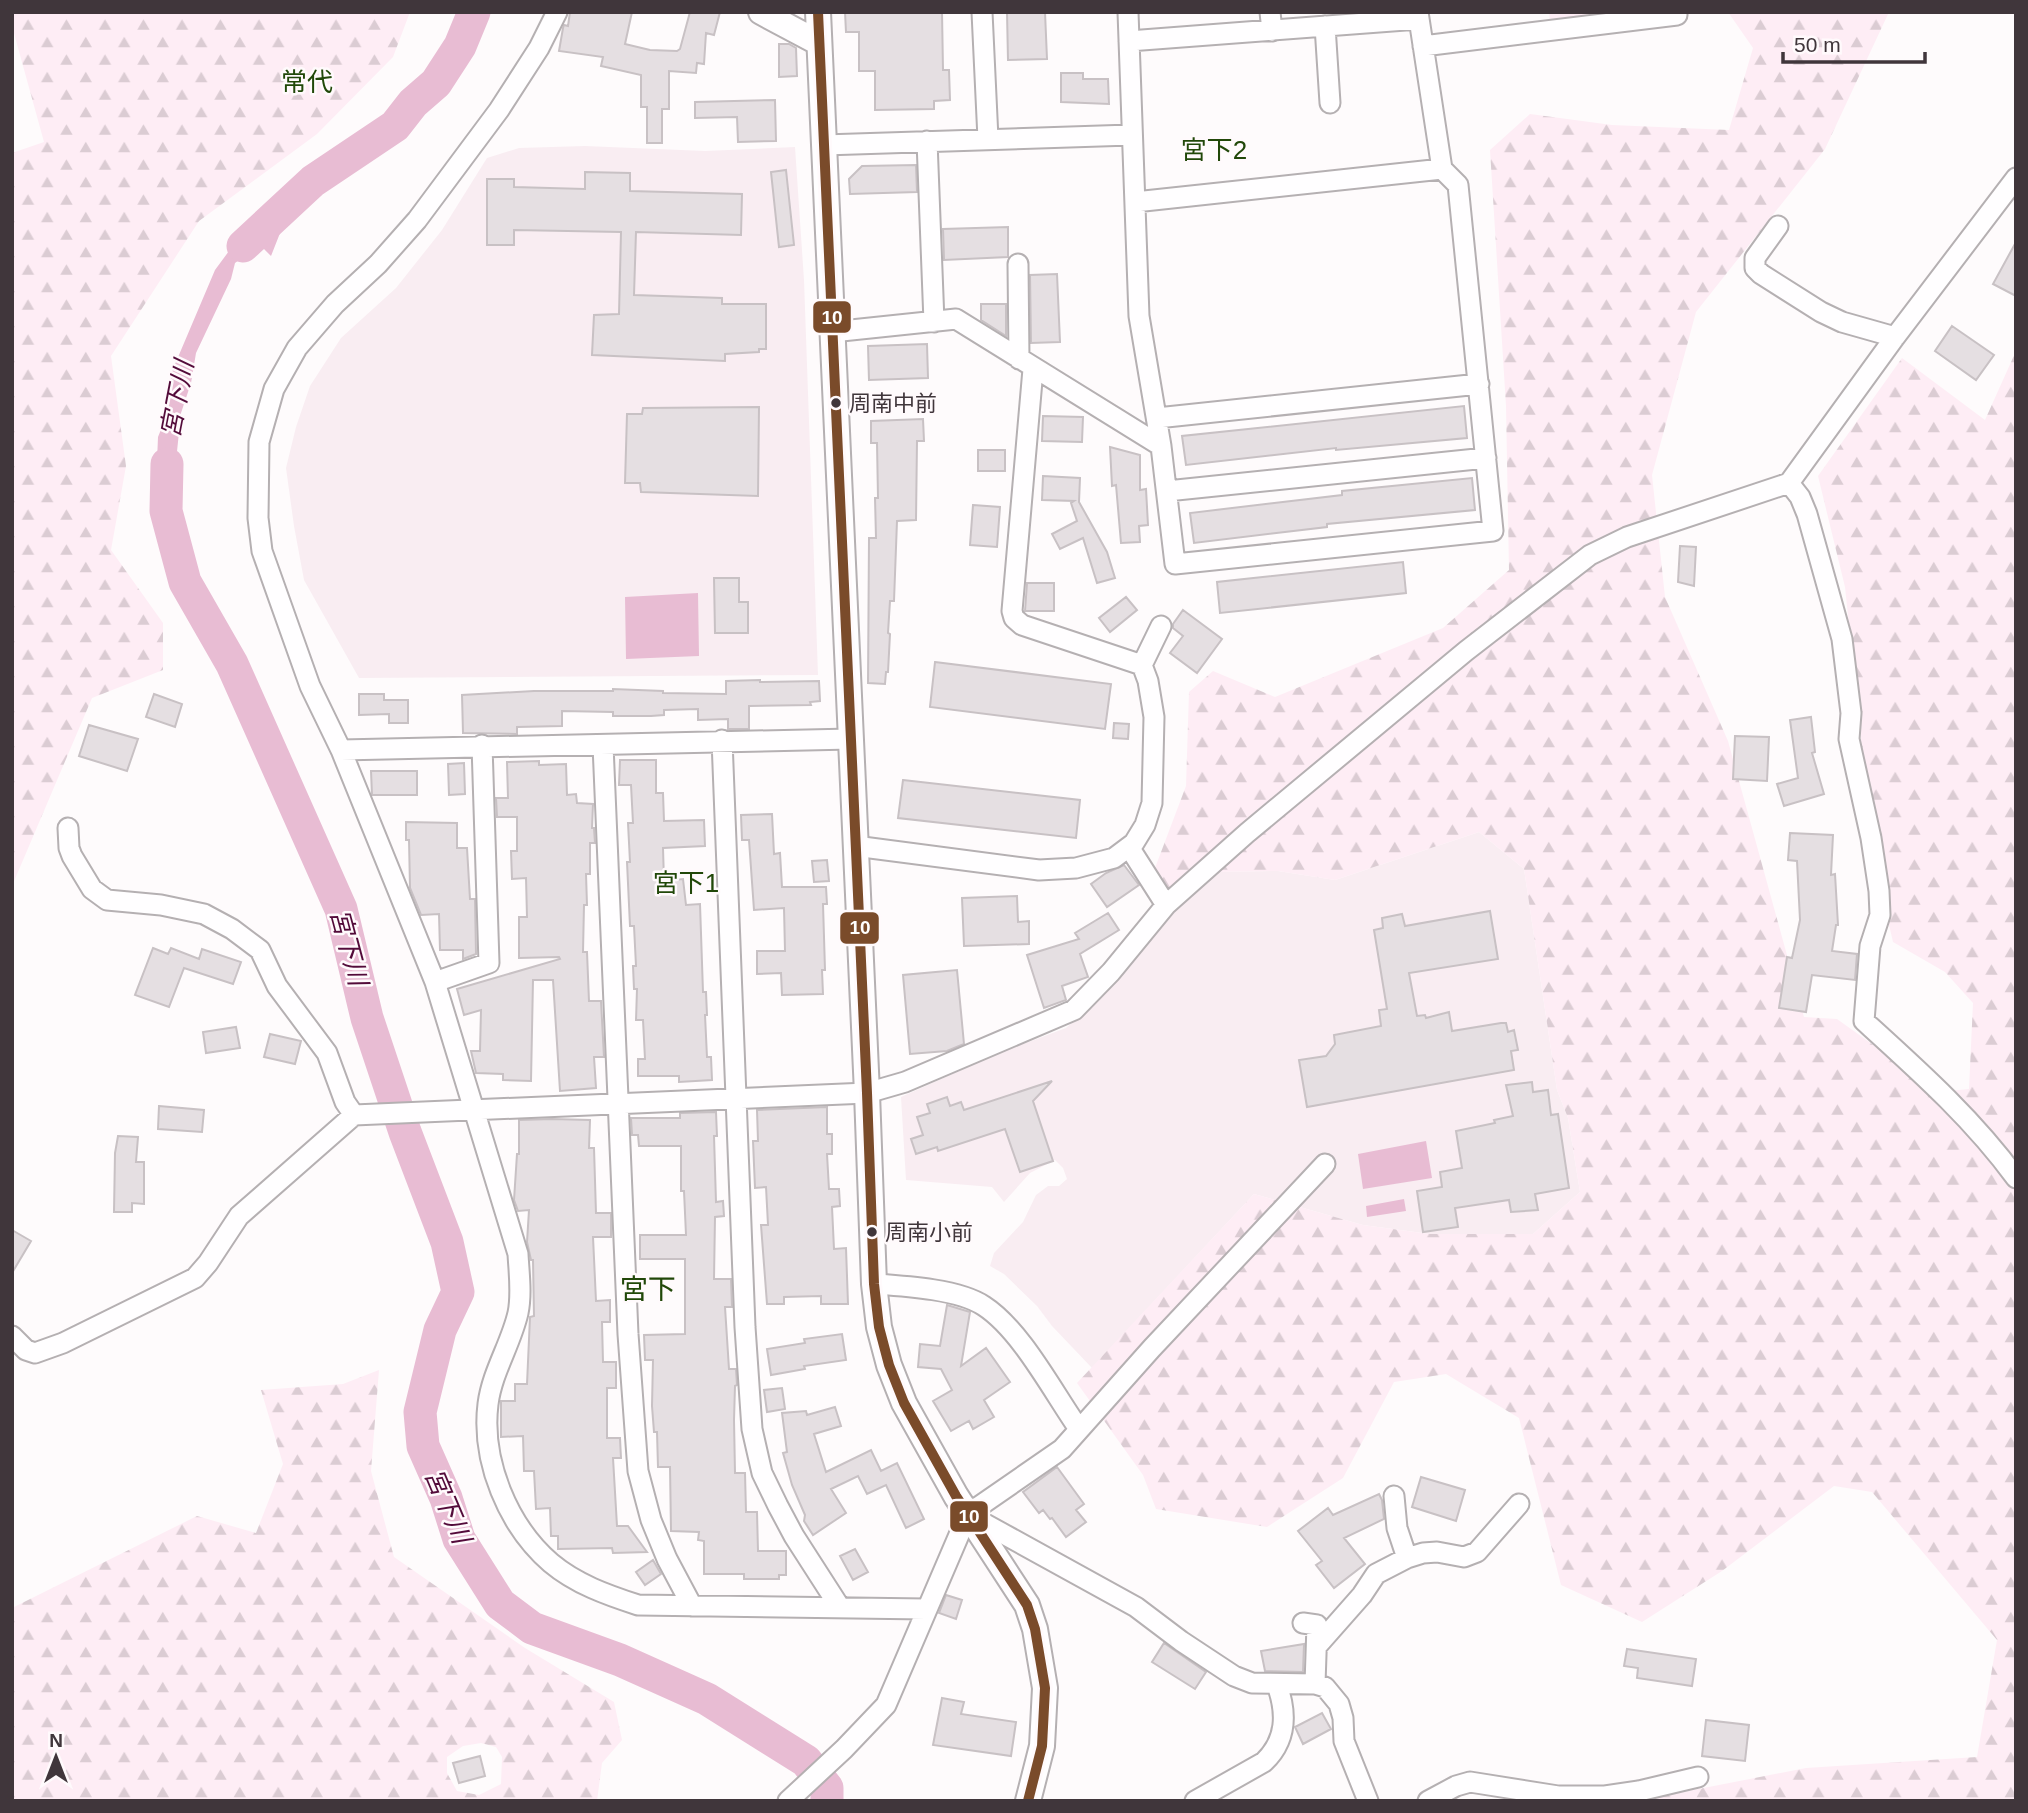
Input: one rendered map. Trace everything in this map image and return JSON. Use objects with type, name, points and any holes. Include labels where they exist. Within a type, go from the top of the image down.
[{"type":"street","points":[[557,12],[499,110],[417,220],[378,264],[335,304],[297,348],[274,389],[259,442],[258,519],[262,551],[310,686],[341,750],[435,982],[518,1254],[520,1290],[517,1314],[495,1373],[488,1406],[489,1446],[497,1483],[513,1516],[531,1541],[552,1563],[606,1595],[638,1605],[926,1609]]},
{"type":"street","points":[[761,12],[819,43]]},
{"type":"street","points":[[818,12],[867,1093],[873,1284],[879,1327],[889,1365],[904,1403],[968,1514],[1027,1605],[1035,1629],[1045,1688],[1042,1746],[1027,1801]]},
{"type":"street","points":[[982,12],[988,139]]},
{"type":"street","points":[[1128,12],[1130,135],[1139,316],[1157,418],[1175,564],[1493,531],[1458,186],[1442,169],[1419,16],[1325,26],[1271,21],[1129,41]]},
{"type":"street","points":[[1423,46],[1677,15]]},
{"type":"street","points":[[1325,26],[1330,103]]},
{"type":"street","points":[[824,145],[1130,135]]},
{"type":"street","points":[[928,141],[934,321]]},
{"type":"street","points":[[1135,202],[1442,169]]},
{"type":"street","points":[[12,1336],[26,1350],[36,1353],[63,1343],[195,1278],[208,1264],[239,1216],[362,1115],[867,1093],[905,1082],[1074,1010],[1111,972],[1166,905],[1247,833],[1465,651],[1590,555],[1628,537],[1789,483],[1895,337],[2016,178]]},
{"type":"street","points":[[1778,226],[1755,258],[1755,268],[1761,274],[1842,323],[1895,337]]},
{"type":"street","points":[[1018,264],[1026,364],[1012,611],[1014,618],[1022,625],[1142,665]]},
{"type":"street","points":[[832,332],[956,319],[1161,446]]},
{"type":"street","points":[[1157,418],[1479,384]]},
{"type":"street","points":[[1167,491],[1486,458]]},
{"type":"street","points":[[1789,483],[1800,497],[1807,514],[1842,639],[1851,713],[1849,738],[1871,838],[1879,891],[1880,915],[1870,946],[1864,1021],[1922,1073],[1991,1146],[2016,1178]]},
{"type":"street","points":[[855,846],[1039,870],[1076,868],[1114,858],[1134,843],[1145,825],[1152,803],[1154,717],[1142,665],[1161,626]]},
{"type":"street","points":[[341,750],[851,739]]},
{"type":"street","points":[[722,740],[745,1337],[752,1429],[762,1473],[778,1506],[839,1606]]},
{"type":"street","points":[[603,744],[628,1334],[638,1471],[651,1520],[692,1606]]},
{"type":"street","points":[[435,982],[489,963],[482,745]]},
{"type":"street","points":[[68,828],[72,856],[92,889],[107,900],[161,905],[204,915],[232,929],[260,950],[277,986],[327,1053],[345,1102],[362,1115]]},
{"type":"street","points":[[1129,847],[1166,905]]},
{"type":"street","points":[[788,1801],[886,1705],[968,1514],[1062,1449],[1325,1164]]},
{"type":"street","points":[[873,1284],[920,1288],[962,1297],[982,1305],[1013,1332],[1079,1429]]},
{"type":"street","points":[[1394,1496],[1397,1528],[1407,1558]]},
{"type":"street","points":[[1317,1646],[1362,1595],[1376,1574],[1407,1558],[1437,1552],[1464,1557],[1477,1552],[1519,1504]]},
{"type":"street","points":[[968,1514],[1136,1607],[1234,1676],[1252,1683],[1315,1684],[1325,1687],[1339,1704],[1344,1741],[1368,1801]]},
{"type":"street","points":[[1303,1623],[1317,1625],[1315,1684]]},
{"type":"street","points":[[1195,1801],[1270,1756],[1280,1739],[1284,1724],[1285,1712],[1277,1685]]},
{"type":"street","points":[[1427,1801],[1470,1782],[1558,1796],[1605,1796],[1698,1777]]},
{"type":"shaded area","points":[[585,146],[705,151],[795,147],[804,280],[818,675],[359,678],[304,580],[286,468],[310,386],[341,338],[396,288],[442,230],[487,158],[519,148]]},
{"type":"shaded area","points":[[1479,832],[1524,869],[1557,1090],[1568,1118],[1580,1192],[1533,1234],[1430,1234],[1363,1225],[1254,1194],[1092,1368],[1037,1306],[1004,1274],[990,1266],[994,1253],[1023,1222],[1036,1195],[1048,1186],[1059,1186],[1067,1179],[1063,1168],[1055,1160],[1030,1173],[1004,1202],[992,1187],[906,1180],[901,1097],[999,1053],[1066,1028],[1113,986],[1169,917],[1213,872],[1278,871],[1335,880]]},
{"type":"green space","points":[[12,12],[410,12],[393,57],[317,134],[199,221],[111,356],[126,466],[111,550],[163,623],[163,670],[92,698],[12,886],[12,153],[44,142],[12,26]]},
{"type":"green space","points":[[1549,12],[1630,12],[1550,21]]},
{"type":"green space","points":[[1728,12],[1889,12],[1825,149],[1696,312],[1652,475],[1665,597],[1728,741],[1804,1017],[1837,1019],[1939,1092],[1969,1089],[1973,1003],[1945,972],[1893,942],[1873,856],[1845,587],[1818,476],[1902,358],[1985,420],[2016,351],[2016,1801],[1637,1801],[1806,1768],[1977,1757],[1997,1640],[1872,1492],[1834,1486],[1722,1571],[1642,1622],[1561,1585],[1519,1418],[1446,1374],[1394,1382],[1343,1478],[1267,1527],[1156,1509],[1143,1475],[1077,1383],[1254,1194],[1363,1225],[1430,1234],[1533,1234],[1580,1192],[1568,1118],[1557,1090],[1524,869],[1479,832],[1335,880],[1278,871],[1213,872],[1167,888],[1155,868],[1186,786],[1189,692],[1213,671],[1275,697],[1443,628],[1509,570],[1506,406],[1490,150],[1530,114],[1612,125],[1729,130],[1753,48]]},
{"type":"green space","points":[[379,1370],[371,1471],[394,1557],[525,1648],[614,1702],[622,1740],[602,1763],[597,1801],[12,1801],[12,1608],[197,1516],[256,1533],[283,1464],[261,1390],[343,1384]],"holes":[[[481,1743],[496,1747],[502,1757],[501,1784],[479,1795],[457,1791],[447,1773],[447,1757],[463,1746]]]},
{"type":"water","points":[[271,209],[284,223],[271,256],[260,245],[235,263],[231,279],[196,353],[191,383],[181,413],[171,509],[155,510],[158,437],[173,369],[215,270],[248,232],[247,227],[256,220],[258,214]]},
{"type":"water","points":[[698,593],[699,656],[626,659],[625,597]]},
{"type":"water","points":[[1426,1141],[1432,1178],[1363,1189],[1358,1154]]},
{"type":"water","points":[[1404,1199],[1406,1211],[1367,1217],[1366,1206]]},
{"type":"building","points":[[570,12],[632,12],[625,44],[650,50],[677,51],[680,49],[690,12],[720,12],[714,35],[706,33],[704,64],[697,63],[696,73],[669,71],[669,109],[662,109],[662,143],[647,143],[647,107],[641,107],[641,75],[601,66],[603,57],[559,51],[563,28],[564,25],[568,26]]},
{"type":"building","points":[[845,12],[942,12],[943,70],[949,70],[950,100],[934,101],[934,109],[875,110],[875,71],[859,71],[859,32],[846,32]]},
{"type":"building","points":[[1007,12],[1045,12],[1047,59],[1008,60]]},
{"type":"building","points":[[779,44],[789,44],[796,48],[797,76],[779,77]]},
{"type":"building","points":[[1061,73],[1083,73],[1083,79],[1108,79],[1109,104],[1061,102]]},
{"type":"building","points":[[775,100],[776,141],[738,142],[737,117],[695,118],[695,102]]},
{"type":"building","points":[[916,165],[917,192],[850,194],[849,179],[862,166]]},
{"type":"building","points":[[786,170],[794,245],[779,247],[771,172]]},
{"type":"building","points":[[585,172],[630,173],[630,191],[742,194],[741,235],[636,232],[634,295],[722,298],[722,304],[766,304],[766,349],[759,349],[759,352],[725,354],[725,361],[592,355],[594,315],[619,314],[621,232],[514,230],[514,245],[487,245],[487,179],[514,179],[514,187],[585,189]]},
{"type":"building","points":[[1008,227],[1008,257],[944,260],[943,229]]},
{"type":"building","points":[[2016,242],[2016,296],[1993,284]]},
{"type":"building","points":[[1057,274],[1060,342],[1031,343],[1030,275]]},
{"type":"building","points":[[981,304],[1006,304],[1006,336],[981,320]]},
{"type":"building","points":[[1952,326],[1994,355],[1976,380],[1935,351]]},
{"type":"building","points":[[927,344],[928,378],[869,380],[868,346]]},
{"type":"building","points":[[1464,406],[1467,438],[1336,448],[1186,465],[1182,436]]},
{"type":"building","points":[[759,407],[758,496],[641,492],[640,483],[625,483],[627,414],[642,414],[643,408]]},
{"type":"building","points":[[1043,416],[1083,417],[1082,442],[1042,441]]},
{"type":"building","points":[[923,419],[924,441],[917,441],[916,520],[897,521],[894,601],[890,601],[888,633],[888,672],[885,684],[868,683],[869,538],[876,538],[875,498],[878,498],[877,443],[871,443],[871,421]]},
{"type":"building","points":[[1110,447],[1140,455],[1140,490],[1146,489],[1148,525],[1139,526],[1140,542],[1121,543],[1116,485],[1112,486]]},
{"type":"building","points":[[978,450],[1005,450],[1005,471],[978,471]]},
{"type":"building","points":[[1043,476],[1080,478],[1079,502],[1107,552],[1115,578],[1097,583],[1083,538],[1060,549],[1052,534],[1077,521],[1071,503],[1074,501],[1042,500]]},
{"type":"building","points":[[1472,478],[1475,510],[1327,524],[1327,527],[1194,543],[1190,513],[1342,495],[1342,491]]},
{"type":"building","points":[[973,505],[1000,507],[997,547],[970,545]]},
{"type":"building","points":[[1680,546],[1696,547],[1694,586],[1678,582]]},
{"type":"building","points":[[1403,562],[1406,593],[1220,613],[1217,582]]},
{"type":"building","points":[[714,578],[739,578],[739,602],[748,602],[748,633],[715,633]]},
{"type":"building","points":[[1027,583],[1054,583],[1054,611],[1025,611]]},
{"type":"building","points":[[1126,597],[1137,610],[1110,632],[1099,618]]},
{"type":"building","points":[[1183,610],[1222,639],[1197,673],[1170,653],[1183,636],[1173,628],[1173,624]]},
{"type":"building","points":[[935,662],[1111,684],[1105,729],[930,707]]},
{"type":"building","points":[[726,681],[819,681],[820,701],[810,702],[811,705],[749,706],[749,729],[728,729],[728,719],[698,720],[698,709],[664,710],[664,715],[651,716],[613,716],[613,712],[562,711],[562,726],[517,727],[517,734],[463,733],[462,695],[613,689],[726,694]]},
{"type":"building","points":[[154,694],[182,704],[175,727],[146,717]]},
{"type":"building","points":[[359,694],[384,694],[384,700],[408,700],[408,723],[389,723],[389,714],[359,715]]},
{"type":"building","points":[[1811,717],[1815,752],[1812,753],[1824,794],[1784,806],[1777,784],[1798,778],[1790,720]]},
{"type":"building","points":[[1114,723],[1129,724],[1128,739],[1113,738]]},
{"type":"building","points":[[89,725],[138,739],[127,771],[79,756]]},
{"type":"building","points":[[1735,736],[1769,737],[1767,781],[1733,779]]},
{"type":"building","points":[[620,760],[656,760],[656,793],[663,793],[664,821],[704,820],[705,846],[663,848],[664,881],[683,879],[686,905],[700,904],[707,1057],[711,1057],[712,1080],[679,1082],[679,1076],[638,1076],[638,1059],[645,1059],[643,1020],[636,1020],[634,926],[630,926],[627,862],[630,862],[628,823],[633,823],[631,785],[619,785]]},
{"type":"building","points":[[539,761],[539,765],[566,764],[567,795],[576,794],[577,803],[593,804],[592,828],[595,843],[590,843],[590,874],[586,874],[587,905],[584,905],[583,952],[587,952],[589,1001],[601,1001],[604,1057],[594,1057],[596,1088],[560,1091],[553,980],[533,980],[531,1081],[503,1080],[503,1074],[476,1073],[471,1051],[480,1051],[481,1010],[464,1015],[457,989],[560,959],[519,958],[519,917],[527,917],[526,878],[512,879],[511,851],[517,851],[517,817],[497,817],[496,798],[508,798],[507,762]]},
{"type":"building","points":[[464,763],[465,794],[449,795],[448,764]]},
{"type":"building","points":[[371,771],[417,771],[417,795],[372,795]]},
{"type":"building","points":[[903,780],[1080,800],[1076,838],[898,818]]},
{"type":"building","points":[[772,814],[774,854],[780,853],[782,887],[826,887],[827,904],[823,904],[823,994],[782,995],[781,973],[757,974],[757,951],[785,951],[784,908],[754,910],[749,840],[742,840],[741,815]]},
{"type":"building","points":[[406,822],[457,823],[457,848],[467,848],[470,899],[475,899],[476,954],[463,959],[463,950],[440,950],[439,914],[421,915],[410,888]]},
{"type":"building","points":[[1790,833],[1833,835],[1831,875],[1835,874],[1838,925],[1832,951],[1857,954],[1855,980],[1812,975],[1806,1012],[1779,1008],[1787,957],[1792,958],[1800,920],[1797,861],[1788,860]]},
{"type":"building","points":[[827,860],[829,881],[814,882],[812,861]]},
{"type":"building","points":[[1124,865],[1139,885],[1107,907],[1091,884]]},
{"type":"building","points":[[1017,896],[1018,922],[1029,921],[1029,944],[964,946],[962,898]]},
{"type":"building","points":[[1490,911],[1498,959],[1409,973],[1417,1016],[1425,1015],[1426,1018],[1449,1012],[1452,1031],[1501,1023],[1506,1023],[1508,1032],[1514,1030],[1518,1050],[1511,1051],[1514,1070],[1307,1107],[1299,1060],[1326,1056],[1335,1044],[1334,1035],[1381,1026],[1379,1010],[1387,1009],[1374,930],[1383,928],[1382,918],[1402,914],[1405,926]]},
{"type":"building","points":[[1108,913],[1119,930],[1080,954],[1088,977],[1062,986],[1066,1000],[1044,1008],[1027,955],[1079,939],[1075,933]]},
{"type":"building","points":[[153,948],[168,954],[171,948],[199,959],[202,949],[241,962],[233,984],[184,968],[169,1007],[135,995]]},
{"type":"building","points":[[957,970],[964,1044],[947,1051],[910,1054],[903,975]]},
{"type":"building","points":[[236,1027],[240,1048],[206,1053],[203,1032]]},
{"type":"building","points":[[270,1034],[301,1041],[295,1064],[264,1057]]},
{"type":"building","points":[[1052,1081],[1033,1101],[1053,1161],[1020,1172],[1005,1129],[938,1151],[937,1147],[916,1154],[911,1139],[923,1135],[917,1117],[930,1113],[927,1104],[947,1097],[950,1106],[961,1102],[964,1110]]},
{"type":"building","points":[[1532,1082],[1533,1092],[1548,1090],[1551,1115],[1558,1114],[1569,1188],[1535,1194],[1538,1210],[1511,1212],[1509,1200],[1455,1208],[1458,1227],[1423,1232],[1417,1191],[1442,1187],[1440,1172],[1462,1168],[1456,1131],[1495,1123],[1494,1120],[1513,1116],[1506,1085]]},
{"type":"building","points":[[159,1106],[204,1110],[202,1132],[158,1129]]},
{"type":"building","points":[[827,1107],[827,1134],[832,1134],[832,1154],[827,1154],[829,1189],[839,1189],[840,1206],[832,1207],[834,1249],[846,1248],[848,1304],[821,1304],[821,1296],[784,1297],[784,1304],[767,1304],[761,1225],[768,1225],[766,1187],[755,1188],[753,1141],[758,1141],[757,1110]]},
{"type":"building","points":[[716,1112],[716,1202],[723,1201],[724,1216],[715,1217],[714,1279],[731,1279],[732,1307],[725,1307],[729,1369],[736,1369],[737,1385],[734,1420],[735,1473],[745,1473],[746,1512],[757,1512],[758,1551],[786,1551],[786,1575],[779,1575],[779,1579],[744,1579],[744,1574],[704,1574],[704,1541],[698,1540],[699,1532],[671,1531],[670,1467],[658,1467],[657,1432],[654,1432],[652,1406],[653,1360],[645,1360],[644,1335],[685,1334],[685,1259],[640,1259],[640,1235],[686,1235],[684,1191],[681,1191],[681,1146],[639,1146],[638,1135],[632,1135],[631,1118],[680,1118],[680,1113]]},
{"type":"building","points":[[519,1120],[590,1120],[589,1148],[594,1148],[596,1213],[611,1213],[611,1237],[593,1237],[596,1301],[610,1300],[610,1322],[602,1322],[603,1362],[616,1362],[616,1388],[607,1388],[607,1438],[620,1438],[621,1458],[613,1458],[617,1526],[628,1526],[647,1552],[613,1553],[612,1548],[558,1549],[558,1536],[551,1536],[550,1508],[536,1509],[534,1471],[524,1471],[523,1436],[501,1437],[501,1401],[515,1401],[515,1384],[527,1384],[530,1317],[534,1316],[533,1260],[527,1242],[529,1210],[518,1211],[514,1200],[519,1154]]},
{"type":"building","points":[[118,1136],[138,1137],[136,1162],[144,1162],[144,1204],[132,1203],[132,1212],[114,1212],[115,1153]]},
{"type":"building","points":[[12,1230],[31,1241],[12,1273]]},
{"type":"building","points":[[947,1305],[970,1312],[961,1366],[986,1348],[1010,1382],[984,1400],[994,1417],[973,1429],[969,1421],[951,1431],[933,1401],[952,1390],[941,1369],[918,1367],[920,1344],[940,1346]]},
{"type":"building","points":[[842,1334],[846,1360],[804,1366],[805,1369],[771,1375],[767,1349],[805,1343],[804,1339]]},
{"type":"building","points":[[782,1388],[785,1409],[767,1412],[764,1390]]},
{"type":"building","points":[[835,1407],[841,1426],[814,1434],[826,1472],[871,1450],[881,1471],[897,1463],[924,1519],[906,1528],[886,1485],[867,1494],[858,1476],[831,1489],[846,1513],[813,1535],[804,1521],[805,1515],[792,1485],[783,1453],[787,1452],[782,1413],[806,1411],[807,1415]]},
{"type":"building","points":[[1057,1467],[1084,1504],[1076,1510],[1086,1522],[1066,1537],[1052,1518],[1043,1510],[1039,1513],[1023,1492]]},
{"type":"building","points":[[1421,1477],[1465,1490],[1456,1521],[1412,1507]]},
{"type":"building","points":[[1379,1494],[1384,1519],[1344,1538],[1365,1564],[1334,1588],[1316,1565],[1322,1561],[1298,1531],[1328,1508],[1333,1515]]},
{"type":"building","points":[[855,1549],[868,1572],[853,1580],[840,1556]]},
{"type":"building","points":[[653,1560],[661,1574],[645,1585],[636,1572]]},
{"type":"building","points":[[946,1595],[962,1600],[956,1619],[939,1613]]},
{"type":"building","points":[[1164,1643],[1206,1672],[1195,1689],[1152,1662]]},
{"type":"building","points":[[1304,1644],[1303,1672],[1265,1671],[1261,1651]]},
{"type":"building","points":[[1627,1649],[1696,1659],[1692,1686],[1637,1678],[1638,1668],[1624,1666]]},
{"type":"building","points":[[942,1698],[964,1702],[961,1714],[1016,1722],[1011,1756],[933,1745]]},
{"type":"building","points":[[1322,1713],[1331,1729],[1303,1744],[1295,1727]]},
{"type":"building","points":[[1706,1720],[1749,1725],[1745,1761],[1702,1756]]},
{"type":"building","points":[[480,1756],[485,1776],[459,1783],[453,1763]]},
{"type":"waterway","name":"宮下川","points":[[243,246],[313,181],[395,126],[413,103],[436,83],[460,46],[474,12]]},
{"type":"waterway","name":"宮下川","points":[[167,464],[166,511],[185,582],[232,664],[341,909],[367,1018],[405,1132],[447,1242],[458,1292],[440,1330],[420,1412],[423,1446],[446,1498],[459,1539],[500,1604],[532,1628],[620,1660],[707,1699],[806,1761],[827,1788],[827,1801]]},
{"type":"transit line","name":"10","points":[[818,12],[874,1284],[879,1327],[889,1365],[904,1403],[956,1496],[1027,1605],[1035,1629],[1045,1688],[1042,1746],[1028,1801]]},
{"type":"place","name":"周南中前","points":[[836,403]]},
{"type":"place","name":"周南小前","points":[[872,1232]]},
{"type":"district","name":"常代","points":[[307,82]]},
{"type":"district","name":"宮下2","points":[[1214,150]]},
{"type":"district","name":"宮下1","points":[[686,883]]},
{"type":"district","name":"宮下","points":[[648,1289]]}]
